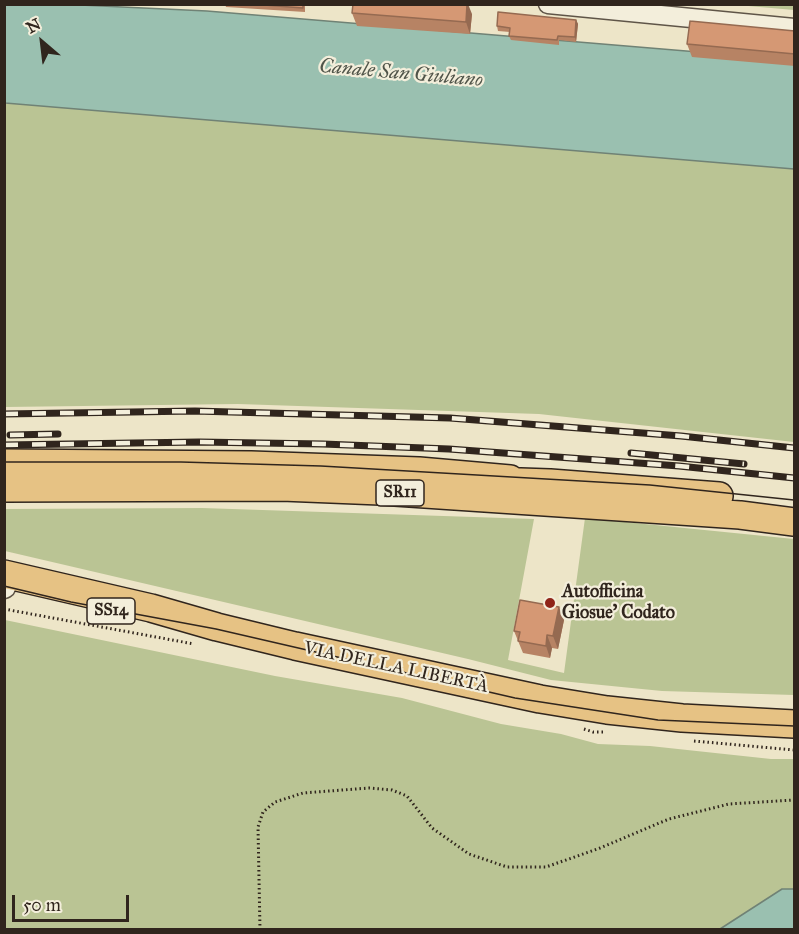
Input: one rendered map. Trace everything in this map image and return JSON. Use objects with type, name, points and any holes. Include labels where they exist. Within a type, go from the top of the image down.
[{"type":"highway","points":[[4,463],[251,465],[419,471],[550,483]]},
{"type":"highway","name":"SR11","points":[[4,483],[270,478],[550,483],[649,489],[795,504]]},
{"type":"highway","name":"SR11","points":[[4,488],[315,489],[740,515],[795,522]]},
{"type":"highway","name":"VIA DELLA LIBERTÀ","points":[[5,585],[151,608],[217,627],[540,699],[607,710],[753,722],[795,723]]},
{"type":"street","points":[[548,4],[795,28]]},
{"type":"path","points":[[260,930],[258,827],[262,812],[275,802],[303,793],[369,788],[392,790],[407,796],[432,828],[468,854],[507,867],[546,867],[600,848],[669,819],[729,804],[795,800]]},
{"type":"shaded area","points":[[737,5],[794,5],[794,10]]},
{"type":"shaded area","points":[[17,103],[794,169],[794,442],[539,414],[238,404],[5,407],[4,104]]},
{"type":"shaded area","points":[[202,508],[534,519],[508,660],[564,673],[585,518],[794,539],[794,695],[662,691],[551,680],[5,551],[5,509]]},
{"type":"shaded area","points":[[5,620],[275,676],[402,698],[501,724],[561,734],[598,744],[650,746],[771,759],[794,759],[794,889],[782,889],[720,929],[5,930]]},
{"type":"water","name":"Canale San Giuliano","points":[[4,5],[80,5],[207,11],[794,60],[794,169],[5,103]]},
{"type":"water","points":[[782,889],[794,889],[794,929],[720,929]]},
{"type":"building","points":[[251,4],[303,4],[303,8]]},
{"type":"building","points":[[353,4],[467,4],[466,22],[352,13]]},
{"type":"building","points":[[498,12],[576,20],[575,37],[558,36],[557,40],[509,36],[510,28],[497,26]]},
{"type":"building","points":[[690,21],[795,31],[795,54],[687,44]]},
{"type":"building","points":[[520,600],[559,607],[553,636],[547,635],[546,646],[518,641],[520,632],[514,631]]},
{"type":"tram line","points":[[4,462],[181,462],[321,466],[650,485],[794,500]]},
{"type":"tram line","points":[[4,586],[71,602],[216,629],[515,698],[658,720],[794,726]]},
{"type":"railway","points":[[4,414],[195,411],[450,418],[681,436],[794,448]]},
{"type":"railway","points":[[10,435],[58,434]]},
{"type":"railway","points":[[4,445],[199,442],[449,449],[679,466],[794,478]]},
{"type":"railway","points":[[631,453],[744,464]]},
{"type":"place","name":"Autofficina Giosue' Codato","points":[[550,603]]}]
